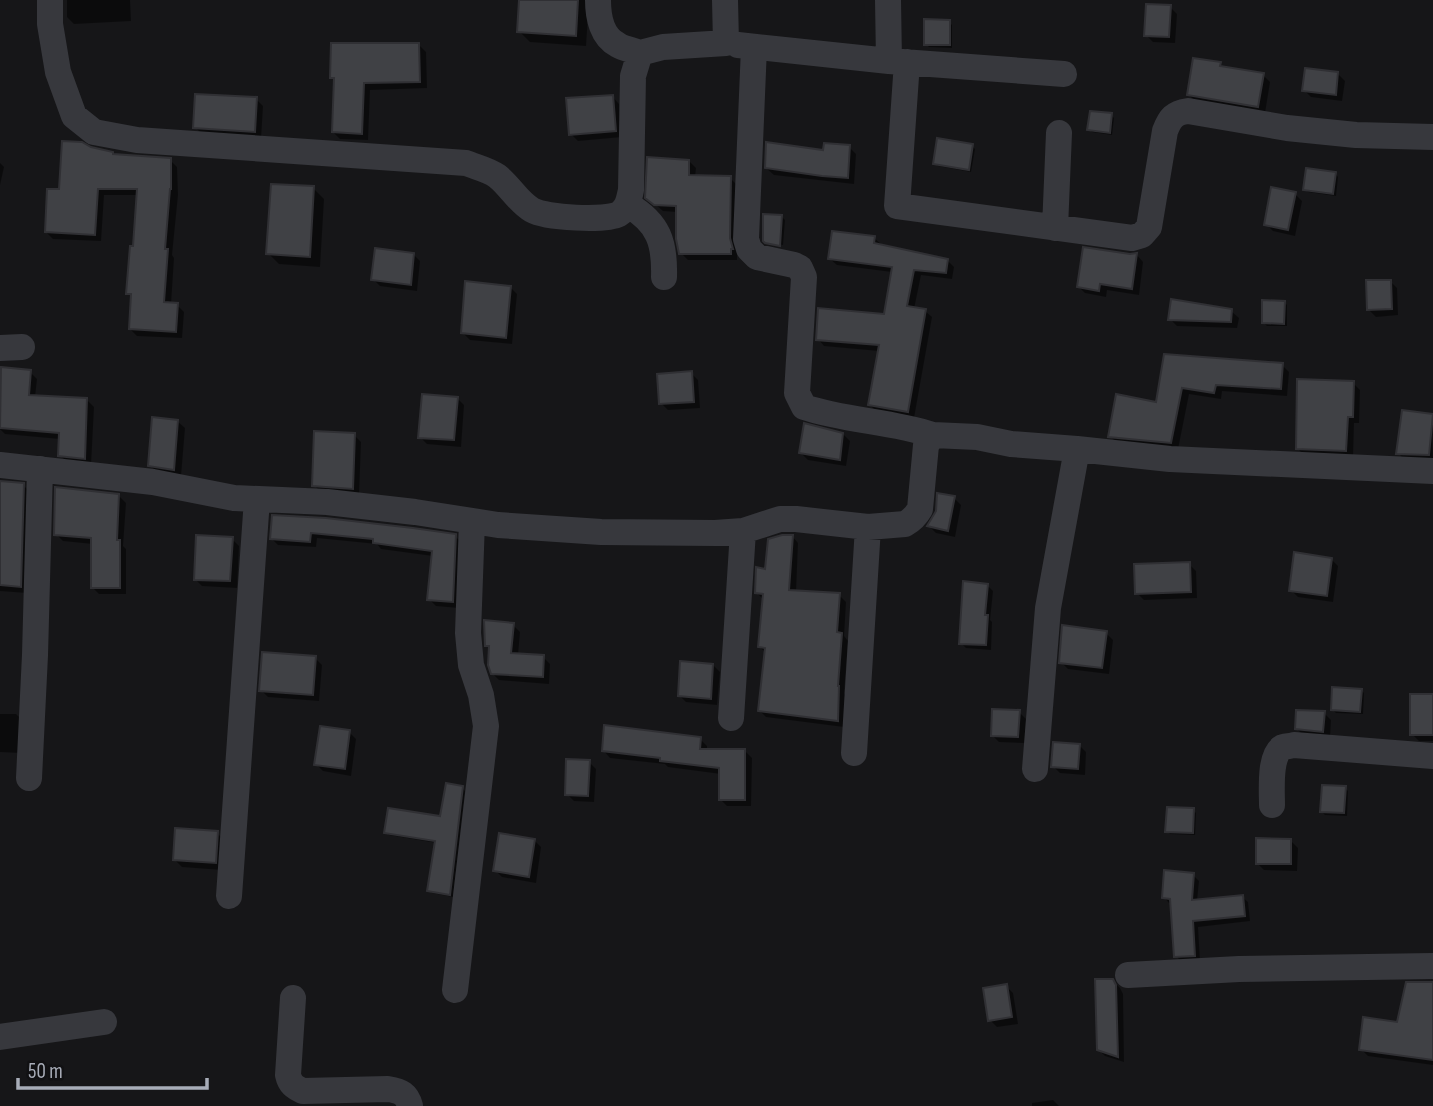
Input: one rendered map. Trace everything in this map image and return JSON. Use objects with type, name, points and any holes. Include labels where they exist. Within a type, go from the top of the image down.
[{"type":"street","points":[[50,0],[50,24],[58,72],[74,116],[94,132],[137,140],[466,163],[496,175],[534,212],[554,217],[608,217],[619,213],[628,205],[631,190],[633,76],[640,53]]},
{"type":"street","points":[[598,0],[598,13],[605,33],[617,45],[640,53],[663,47],[726,43],[898,61],[1064,74]]},
{"type":"street","points":[[725,0],[726,43]]},
{"type":"street","points":[[888,0],[898,61],[897,206],[1132,238],[1142,235],[1149,227],[1165,131],[1169,120],[1177,112],[1188,111],[1287,128],[1356,135],[1433,137]]},
{"type":"street","points":[[754,47],[746,239],[749,249],[757,257],[794,265],[800,268],[804,277],[797,393],[804,407],[933,435],[977,437],[1011,444],[1170,459],[1433,471]]},
{"type":"street","points":[[1055,228],[1059,133]]},
{"type":"street","points":[[628,205],[640,212],[657,230],[664,255],[664,277]]},
{"type":"street","points":[[0,465],[153,482],[234,498],[365,505],[498,525],[601,532],[715,533],[743,531],[780,519],[868,527],[905,524],[916,516],[920,509],[926,445],[933,435]]},
{"type":"street","points":[[1035,769],[1048,608],[1077,449]]},
{"type":"street","points":[[29,778],[40,469]]},
{"type":"street","points":[[229,896],[257,499]]},
{"type":"street","points":[[456,990],[486,726],[481,695],[471,665],[468,633],[472,521]]},
{"type":"street","points":[[854,754],[868,527]]},
{"type":"street","points":[[731,718],[743,531]]},
{"type":"street","points":[[1272,806],[1274,763],[1276,753],[1283,747],[1294,745],[1433,756]]},
{"type":"street","points":[[1128,975],[1239,969],[1433,966]]},
{"type":"street","points":[[293,998],[288,1074],[290,1083],[295,1088],[303,1091],[388,1089],[400,1091],[408,1098],[410,1106]]},
{"type":"street","points":[[0,1037],[104,1022]]},
{"type":"building","points":[[519,0],[578,0],[576,36],[517,32]]},
{"type":"building","points":[[1146,4],[1171,5],[1169,37],[1144,36]]},
{"type":"building","points":[[924,19],[950,20],[950,45],[924,45]]},
{"type":"building","points":[[331,43],[419,43],[420,82],[364,83],[362,134],[332,132],[334,78],[330,78]]},
{"type":"building","points":[[1193,58],[1221,62],[1220,66],[1264,73],[1258,107],[1187,95]]},
{"type":"building","points":[[1305,68],[1338,72],[1336,95],[1302,91]]},
{"type":"building","points":[[195,94],[257,97],[255,132],[193,128]]},
{"type":"building","points":[[613,95],[616,131],[569,135],[566,98]]},
{"type":"building","points":[[1090,111],[1112,113],[1110,133],[1087,130]]},
{"type":"building","points":[[937,138],[973,144],[969,170],[933,164]]},
{"type":"building","points":[[62,141],[82,142],[113,154],[171,158],[164,302],[178,303],[176,332],[129,329],[131,294],[126,294],[137,189],[98,189],[95,235],[45,232],[47,189],[59,189]]},
{"type":"building","points":[[766,142],[823,150],[824,143],[850,145],[848,178],[765,168]]},
{"type":"building","points":[[647,157],[689,160],[689,175],[731,176],[731,254],[679,254],[676,206],[654,205],[645,198]]},
{"type":"building","points":[[1306,168],[1336,172],[1333,194],[1303,190]]},
{"type":"building","points":[[271,184],[314,186],[310,257],[266,254]]},
{"type":"building","points":[[1271,187],[1296,192],[1288,230],[1264,225]]},
{"type":"building","points":[[763,214],[782,215],[780,246],[763,241]]},
{"type":"building","points":[[832,231],[875,236],[874,243],[948,259],[946,273],[914,270],[907,306],[926,309],[908,412],[868,405],[879,345],[816,340],[818,308],[884,314],[892,267],[828,259]]},
{"type":"building","points":[[1083,247],[1137,253],[1132,289],[1100,284],[1099,291],[1077,287]]},
{"type":"building","points":[[375,248],[414,253],[411,285],[371,280]]},
{"type":"building","points":[[1366,280],[1391,280],[1392,309],[1367,310]]},
{"type":"building","points":[[465,281],[511,286],[506,338],[461,333]]},
{"type":"building","points":[[1171,299],[1232,309],[1231,322],[1168,320]]},
{"type":"building","points":[[1262,300],[1285,301],[1284,324],[1262,323]]},
{"type":"building","points":[[1164,354],[1283,363],[1281,389],[1216,385],[1214,393],[1182,388],[1171,443],[1108,437],[1116,394],[1156,402]]},
{"type":"building","points":[[1,367],[31,370],[29,395],[87,398],[85,459],[58,456],[59,433],[0,428]]},
{"type":"building","points":[[692,371],[694,402],[659,404],[657,374]]},
{"type":"building","points":[[1297,379],[1354,381],[1353,417],[1348,417],[1346,451],[1296,449]]},
{"type":"building","points":[[422,394],[458,397],[454,440],[418,438]]},
{"type":"building","points":[[1402,410],[1433,414],[1429,455],[1396,454]]},
{"type":"building","points":[[152,417],[178,420],[174,470],[148,466]]},
{"type":"building","points":[[804,423],[843,433],[840,460],[799,453]]},
{"type":"building","points":[[314,431],[355,433],[353,489],[312,486]]},
{"type":"building","points":[[0,481],[24,483],[21,587],[0,585]]},
{"type":"building","points":[[55,487],[119,494],[117,540],[120,540],[120,588],[91,588],[91,538],[54,535]]},
{"type":"building","points":[[937,493],[955,496],[948,531],[927,526],[936,511]]},
{"type":"building","points":[[272,515],[326,518],[456,534],[453,602],[427,600],[432,551],[373,543],[373,539],[311,533],[310,542],[270,539]]},
{"type":"building","points":[[196,535],[233,537],[230,581],[194,580]]},
{"type":"building","points":[[793,535],[789,590],[840,593],[837,632],[842,633],[838,721],[758,711],[765,648],[758,647],[763,594],[755,593],[756,567],[765,569],[768,539]]},
{"type":"building","points":[[1294,552],[1332,558],[1327,596],[1289,591]]},
{"type":"building","points":[[1190,562],[1191,592],[1135,594],[1134,564]]},
{"type":"building","points":[[963,581],[988,584],[986,645],[959,644]]},
{"type":"building","points":[[484,620],[514,623],[511,653],[544,655],[543,677],[491,674],[488,665],[489,646],[485,646]]},
{"type":"building","points":[[1062,625],[1107,631],[1102,668],[1059,663]]},
{"type":"building","points":[[262,652],[316,656],[313,695],[259,691]]},
{"type":"building","points":[[680,661],[713,664],[711,699],[678,696]]},
{"type":"building","points":[[1332,687],[1362,689],[1360,712],[1331,710]]},
{"type":"building","points":[[1410,694],[1433,694],[1433,735],[1410,735]]},
{"type":"building","points":[[992,709],[1020,710],[1018,737],[991,736]]},
{"type":"building","points":[[1296,710],[1325,711],[1323,732],[1295,729]]},
{"type":"building","points":[[604,725],[701,737],[700,749],[745,749],[745,800],[719,800],[719,768],[602,751]]},
{"type":"building","points":[[320,726],[350,730],[345,769],[314,765]]},
{"type":"building","points":[[1053,742],[1080,744],[1078,769],[1051,767]]},
{"type":"building","points":[[566,759],[590,760],[588,796],[565,795]]},
{"type":"building","points":[[446,783],[463,786],[450,895],[427,891],[435,841],[384,833],[388,808],[440,816]]},
{"type":"building","points":[[1322,785],[1346,786],[1344,813],[1320,812]]},
{"type":"building","points":[[1167,807],[1194,808],[1193,833],[1165,832]]},
{"type":"building","points":[[175,828],[218,831],[216,863],[173,860]]},
{"type":"building","points":[[499,833],[535,839],[529,877],[493,871]]},
{"type":"building","points":[[1256,838],[1291,839],[1291,864],[1256,864]]},
{"type":"building","points":[[1164,870],[1194,873],[1192,900],[1243,895],[1245,916],[1193,921],[1195,956],[1174,957],[1170,899],[1162,898]]},
{"type":"building","points":[[1095,979],[1113,979],[1116,985],[1118,1057],[1097,1050]]},
{"type":"building","points":[[1406,982],[1433,982],[1433,1060],[1359,1050],[1363,1017],[1397,1022]]},
{"type":"building","points":[[1007,984],[1012,1017],[988,1021],[983,988]]}]
